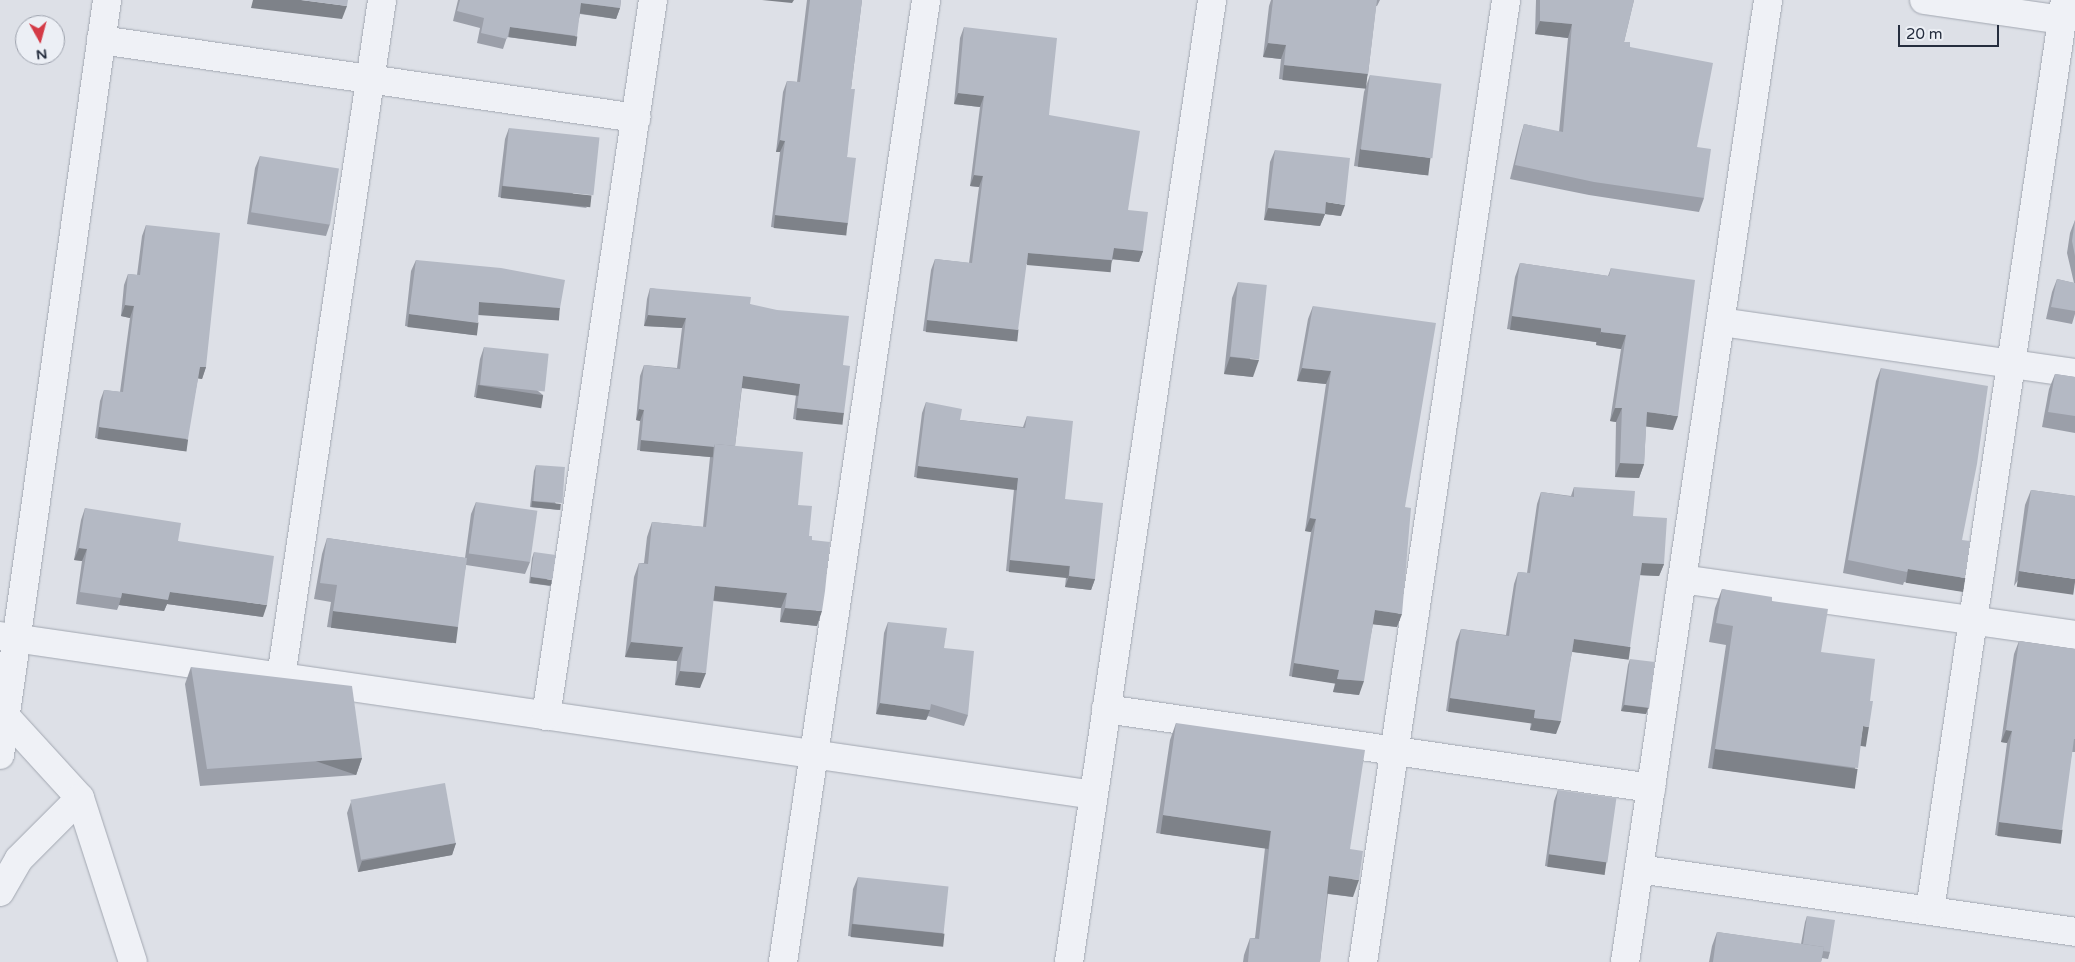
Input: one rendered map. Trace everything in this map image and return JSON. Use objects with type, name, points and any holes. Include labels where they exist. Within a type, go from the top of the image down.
[{"type":"street","points":[[0,755],[6,718],[7,637],[107,0]]},
{"type":"street","points":[[281,677],[382,0]]},
{"type":"street","points":[[546,716],[653,0]]},
{"type":"street","points":[[783,962],[926,0]]},
{"type":"street","points":[[1069,962],[1212,0]]},
{"type":"street","points":[[1363,962],[1506,0]]},
{"type":"street","points":[[1625,962],[1768,0]]},
{"type":"street","points":[[1924,0],[2064,10],[1930,910]]},
{"type":"street","points":[[101,40],[636,118]]},
{"type":"street","points":[[1720,322],[2075,373]]},
{"type":"street","points":[[1682,578],[2075,635]]},
{"type":"street","points":[[7,637],[1094,795]]},
{"type":"street","points":[[1106,710],[1651,788]]},
{"type":"street","points":[[6,718],[80,798],[132,962]]},
{"type":"street","points":[[0,892],[19,859],[80,798]]},
{"type":"street","points":[[1639,869],[2075,932]]},
{"type":"building","points":[[301,0],[348,0],[347,6]]},
{"type":"building","points":[[460,0],[621,0],[620,8],[581,3],[577,36],[510,27],[507,39],[481,33],[484,18],[457,11]]},
{"type":"building","points":[[810,0],[862,0],[851,89],[855,89],[847,157],[856,158],[848,223],[775,215],[785,141],[780,140],[787,81],[800,82]]},
{"type":"building","points":[[1273,0],[1377,0],[1368,74],[1284,65],[1286,45],[1268,43]]},
{"type":"building","points":[[1540,0],[1634,0],[1624,42],[1630,42],[1630,47],[1713,63],[1697,147],[1711,149],[1704,198],[1594,182],[1515,165],[1524,124],[1563,132],[1572,24],[1540,21]]},
{"type":"building","points":[[964,27],[1057,38],[1049,115],[1140,131],[1128,210],[1148,212],[1143,251],[1114,248],[1112,260],[1028,253],[1018,330],[927,320],[935,259],[972,263],[983,176],[974,175],[984,96],[958,93]]},
{"type":"building","points":[[1370,75],[1441,84],[1432,158],[1361,149]]},
{"type":"building","points":[[509,128],[600,138],[593,195],[503,186]]},
{"type":"building","points":[[1275,150],[1350,158],[1345,205],[1326,202],[1325,214],[1268,208]]},
{"type":"building","points":[[260,156],[339,169],[330,225],[251,212]]},
{"type":"building","points":[[2075,220],[2075,256],[2072,241]]},
{"type":"building","points":[[146,225],[220,233],[206,367],[200,367],[188,439],[99,427],[104,390],[123,392],[134,306],[125,305],[128,274],[140,275]]},
{"type":"building","points":[[416,260],[501,268],[565,280],[560,308],[479,302],[478,323],[409,314]]},
{"type":"building","points":[[1520,263],[1609,276],[1611,268],[1695,280],[1678,416],[1647,412],[1644,464],[1620,463],[1622,408],[1615,408],[1626,335],[1601,332],[1601,328],[1512,316]]},
{"type":"building","points":[[2057,279],[2075,283],[2075,311],[2051,307]]},
{"type":"building","points":[[1238,282],[1267,285],[1259,360],[1230,357]]},
{"type":"building","points":[[650,288],[751,297],[750,304],[777,310],[849,316],[843,365],[850,366],[844,413],[797,408],[800,384],[743,376],[735,446],[715,444],[714,447],[641,440],[644,410],[639,409],[644,365],[680,369],[686,318],[648,315]]},
{"type":"building","points":[[1313,306],[1436,323],[1405,507],[1411,508],[1402,614],[1375,610],[1364,681],[1337,679],[1339,670],[1294,663],[1316,519],[1310,518],[1331,371],[1302,368]]},
{"type":"building","points":[[484,347],[549,354],[545,392],[480,385]]},
{"type":"building","points":[[1881,368],[1988,386],[1977,464],[1962,540],[1970,541],[1965,578],[1908,569],[1907,572],[1848,560]]},
{"type":"building","points":[[2055,374],[2075,377],[2075,416],[2048,412]]},
{"type":"building","points":[[926,402],[962,409],[960,420],[1025,428],[1027,416],[1073,421],[1065,499],[1103,503],[1095,579],[1069,576],[1070,566],[1010,560],[1018,478],[918,466]]},
{"type":"building","points":[[715,444],[803,452],[798,505],[812,506],[809,536],[812,536],[812,540],[830,542],[822,611],[785,608],[787,593],[715,586],[706,673],[680,671],[683,647],[631,642],[639,563],[648,564],[652,522],[706,527]]},
{"type":"building","points":[[536,465],[565,467],[562,503],[533,501]]},
{"type":"building","points":[[1574,487],[1635,491],[1633,516],[1667,518],[1664,564],[1642,563],[1630,647],[1574,639],[1561,721],[1534,718],[1535,710],[1450,698],[1461,629],[1509,636],[1518,572],[1530,573],[1541,492],[1574,497]]},
{"type":"building","points":[[2031,490],[2075,496],[2075,579],[2019,571]]},
{"type":"building","points":[[476,502],[537,511],[530,562],[469,553]]},
{"type":"building","points":[[85,508],[181,523],[178,541],[274,556],[267,605],[170,592],[168,600],[122,593],[121,598],[80,592],[87,549],[79,548]]},
{"type":"building","points":[[327,538],[467,558],[458,627],[333,611],[337,585],[320,583]]},
{"type":"building","points":[[534,552],[556,555],[552,580],[531,577]]},
{"type":"building","points":[[1722,589],[1772,597],[1772,601],[1828,609],[1821,652],[1875,659],[1870,701],[1873,701],[1869,727],[1863,726],[1858,768],[1715,749],[1733,626],[1716,623]]},
{"type":"building","points":[[888,622],[947,628],[944,648],[974,651],[968,715],[931,704],[930,710],[880,703]]},
{"type":"building","points":[[2019,641],[2075,649],[2075,739],[2062,830],[1999,822],[2012,731],[2006,730]]},
{"type":"building","points":[[1630,659],[1655,662],[1649,708],[1624,705]]},
{"type":"building","points":[[191,667],[352,686],[362,758],[207,769]]},
{"type":"building","points":[[1176,723],[1365,750],[1350,849],[1363,851],[1359,880],[1329,876],[1320,962],[1248,962],[1250,938],[1259,939],[1271,831],[1163,815]]},
{"type":"building","points":[[445,783],[456,843],[361,860],[350,800]]},
{"type":"building","points":[[1558,790],[1616,798],[1607,863],[1549,854]]},
{"type":"building","points":[[858,877],[949,887],[944,933],[853,924]]},
{"type":"building","points":[[1807,916],[1835,920],[1830,952],[1823,951],[1824,947],[1803,944]]},
{"type":"building","points":[[1717,932],[1824,947],[1821,962],[1713,962]]}]
